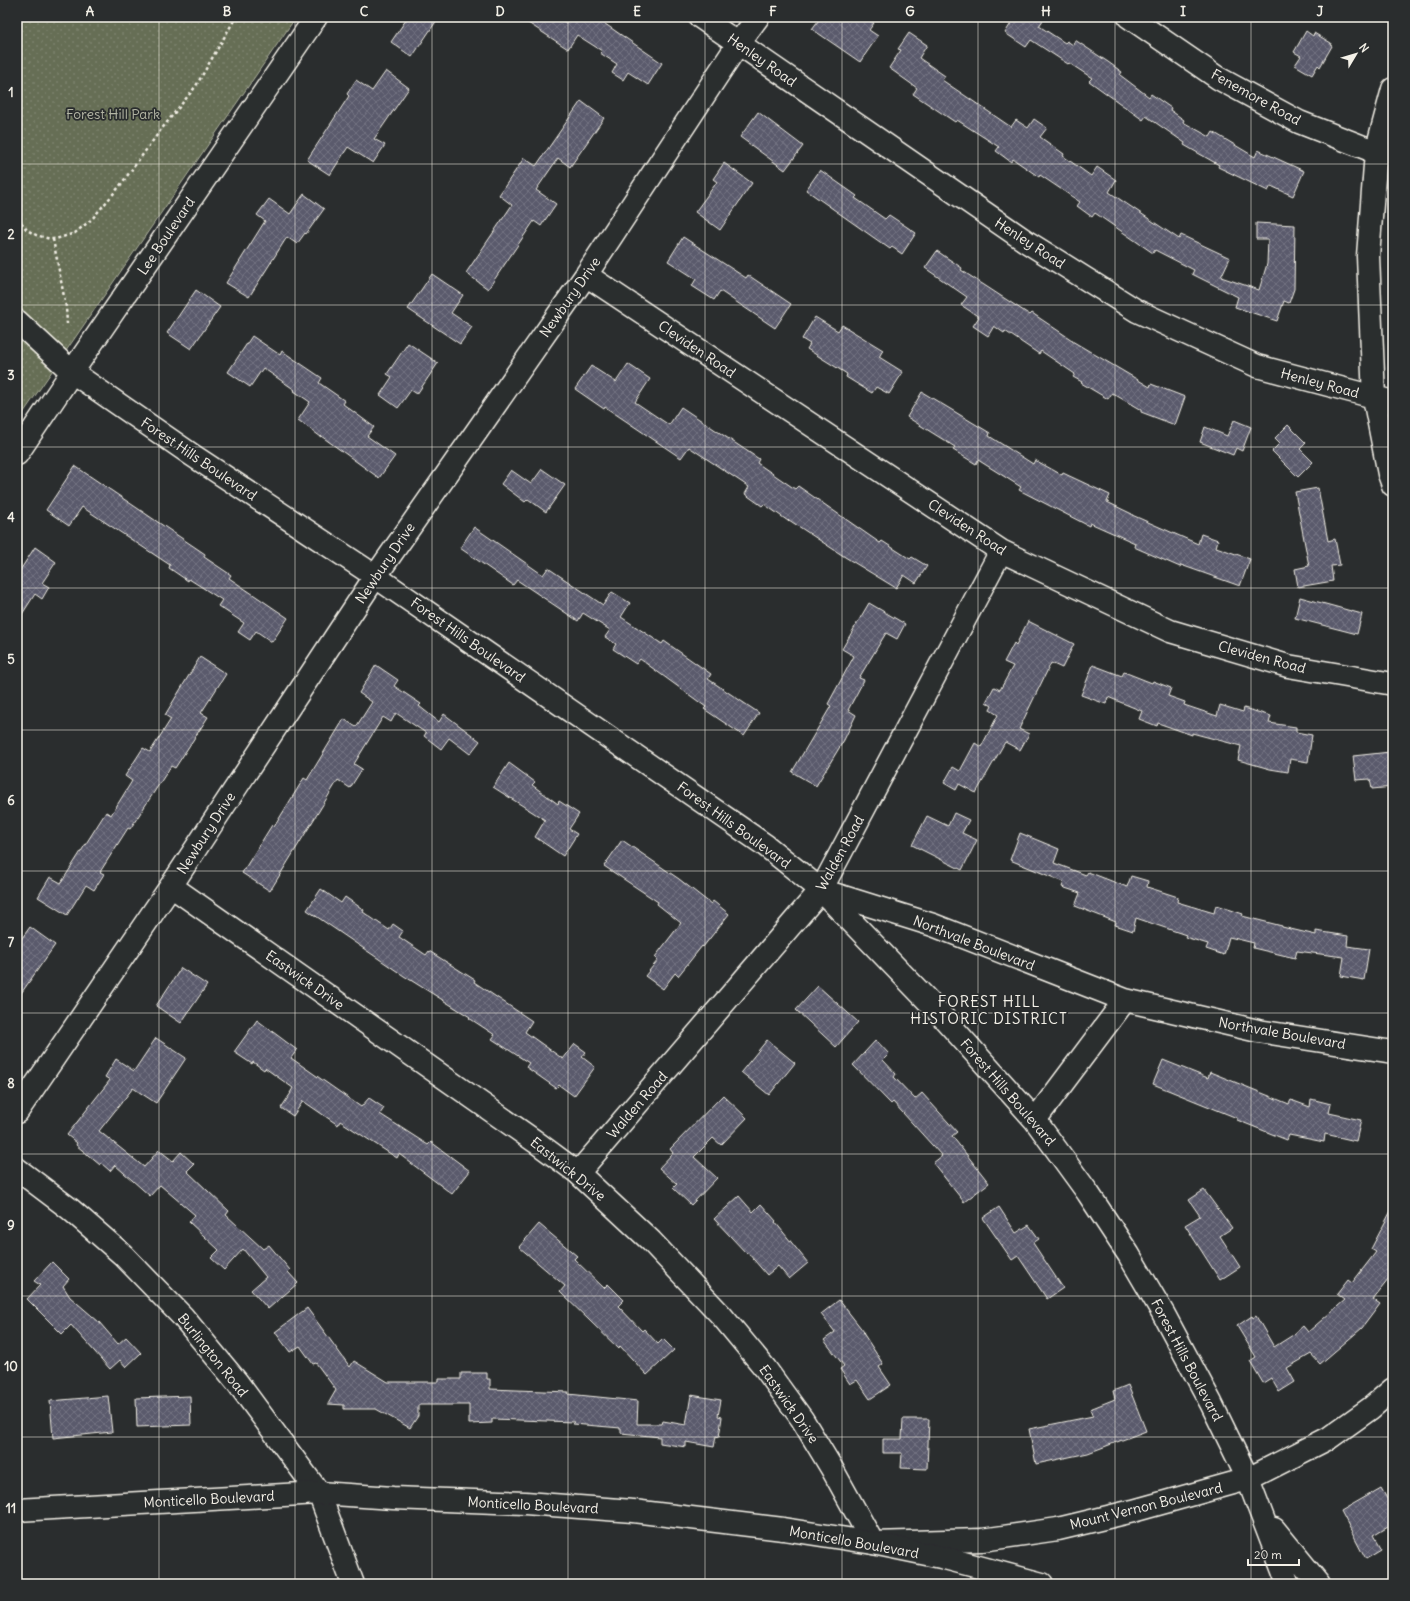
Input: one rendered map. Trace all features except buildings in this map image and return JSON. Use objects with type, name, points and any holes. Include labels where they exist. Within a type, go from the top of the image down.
[{"type":"street","name":"Lee Boulevard","points":[[17,454],[316,17]]},
{"type":"street","name":"Henley Road","points":[[700,17],[1027,242],[1137,311],[1257,366],[1384,400]]},
{"type":"street","name":"Newbury Drive","points":[[17,1112],[171,886],[375,577],[586,275],[738,44],[758,17]]},
{"type":"street","name":"Fenemore Road","points":[[1129,17],[1218,78],[1292,118],[1384,154]]},
{"type":"street","points":[[1393,89],[1368,256],[1384,400],[1389,474],[1393,485]]},
{"type":"street","name":"Cleviden Road","points":[[586,275],[1001,551],[1170,631],[1288,666],[1393,684]]},
{"type":"street","name":"Forest Hills Boulevard","points":[[17,322],[72,372],[375,577],[765,845],[821,890],[932,1005],[1035,1120],[1088,1193],[1129,1255],[1160,1306],[1211,1403],[1248,1479],[1288,1584]]},
{"type":"street","name":"Walden Road","points":[[578,1173],[821,890],[1001,551]]},
{"type":"street","name":"Eastwick Drive","points":[[171,886],[578,1173],[651,1241],[721,1315],[765,1368],[802,1419],[831,1467],[873,1543]]},
{"type":"street","name":"Northvale Boulevard","points":[[821,890],[933,925],[1125,1000],[1258,1030],[1393,1052]]},
{"type":"street","points":[[1035,1120],[1125,1000]]},
{"type":"street","name":"Burlington Road","points":[[17,1169],[70,1209],[123,1255],[183,1317],[237,1382],[319,1493],[353,1584]]},
{"type":"street","name":"Mount Vernon Boulevard","points":[[873,1543],[982,1540],[1058,1529],[1133,1511],[1248,1479],[1329,1438],[1371,1408],[1393,1389]]},
{"type":"street","name":"Monticello Boulevard","points":[[17,1510],[319,1493],[393,1498],[525,1503],[633,1511],[783,1529],[873,1543],[941,1557],[1042,1584]]},
{"type":"street","name":"Forest Hills Boulevard","points":[[1260,1512],[1319,1584]]},
{"type":"path","points":[[17,211],[21,222],[27,230],[36,235],[53,239],[74,233],[92,219],[108,201],[160,130],[196,86],[236,17]]},
{"type":"path","points":[[53,239],[66,307],[67,324]]},
{"type":"green space","name":"Forest Hill Park","points":[[17,17],[296,17],[17,422]]},
{"type":"district","name":"FOREST HILL HISTORIC DISTRICT","points":[[989,1010]]}]
